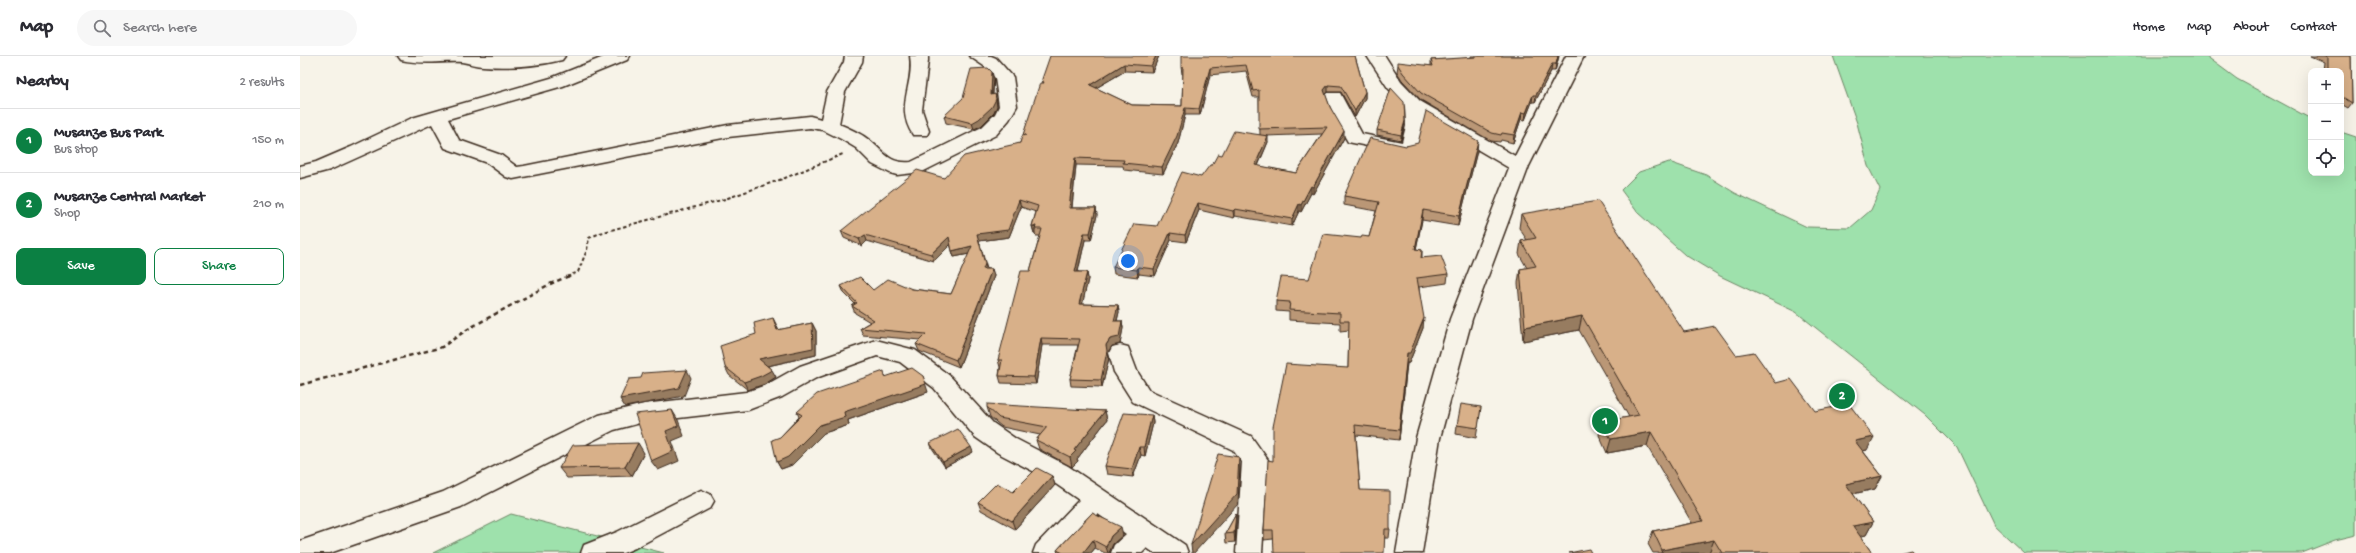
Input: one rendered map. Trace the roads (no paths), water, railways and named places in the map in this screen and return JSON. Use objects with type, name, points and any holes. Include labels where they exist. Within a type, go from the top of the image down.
[{"type":"street","points":[[407,56],[426,59],[462,57],[482,61],[525,60],[556,56]]},
{"type":"street","points":[[300,172],[323,166],[358,151],[400,129],[437,116],[557,82],[621,56]]},
{"type":"street","points":[[829,126],[836,92],[853,62],[854,56]]},
{"type":"street","points":[[919,56],[921,62],[917,75],[913,111],[920,131]]},
{"type":"street","points":[[437,116],[452,144],[494,159],[513,173],[613,153],[766,126],[810,122],[829,126],[863,144],[879,160],[897,169],[915,168],[989,131],[1003,116],[1008,106],[1004,77],[990,62],[978,56]]},
{"type":"street","points":[[1376,56],[1394,84],[1414,105],[1519,166]]},
{"type":"street","points":[[1409,553],[1428,438],[1458,327],[1519,166],[1575,56]]},
{"type":"street","points":[[1334,97],[1340,113],[1355,138],[1406,148],[1410,147],[1415,126],[1414,105]]},
{"type":"street","points":[[300,552],[452,500],[608,422],[644,413],[691,409],[748,401],[774,391],[808,372],[876,348],[907,356],[942,382],[984,430],[1007,446],[1059,473],[1175,553]]},
{"type":"street","points":[[1120,353],[1126,372],[1141,396],[1242,443],[1255,460],[1250,553]]},
{"type":"street","points":[[1046,553],[1097,498]]},
{"type":"street","points":[[594,553],[626,540],[701,501]]},
{"type":"street","points":[[1124,553],[1146,532]]},
{"type":"place","name":"Musanze Central Market","points":[[1842,396]]},
{"type":"place","name":"Musanze Bus Park","points":[[1605,421]]}]
